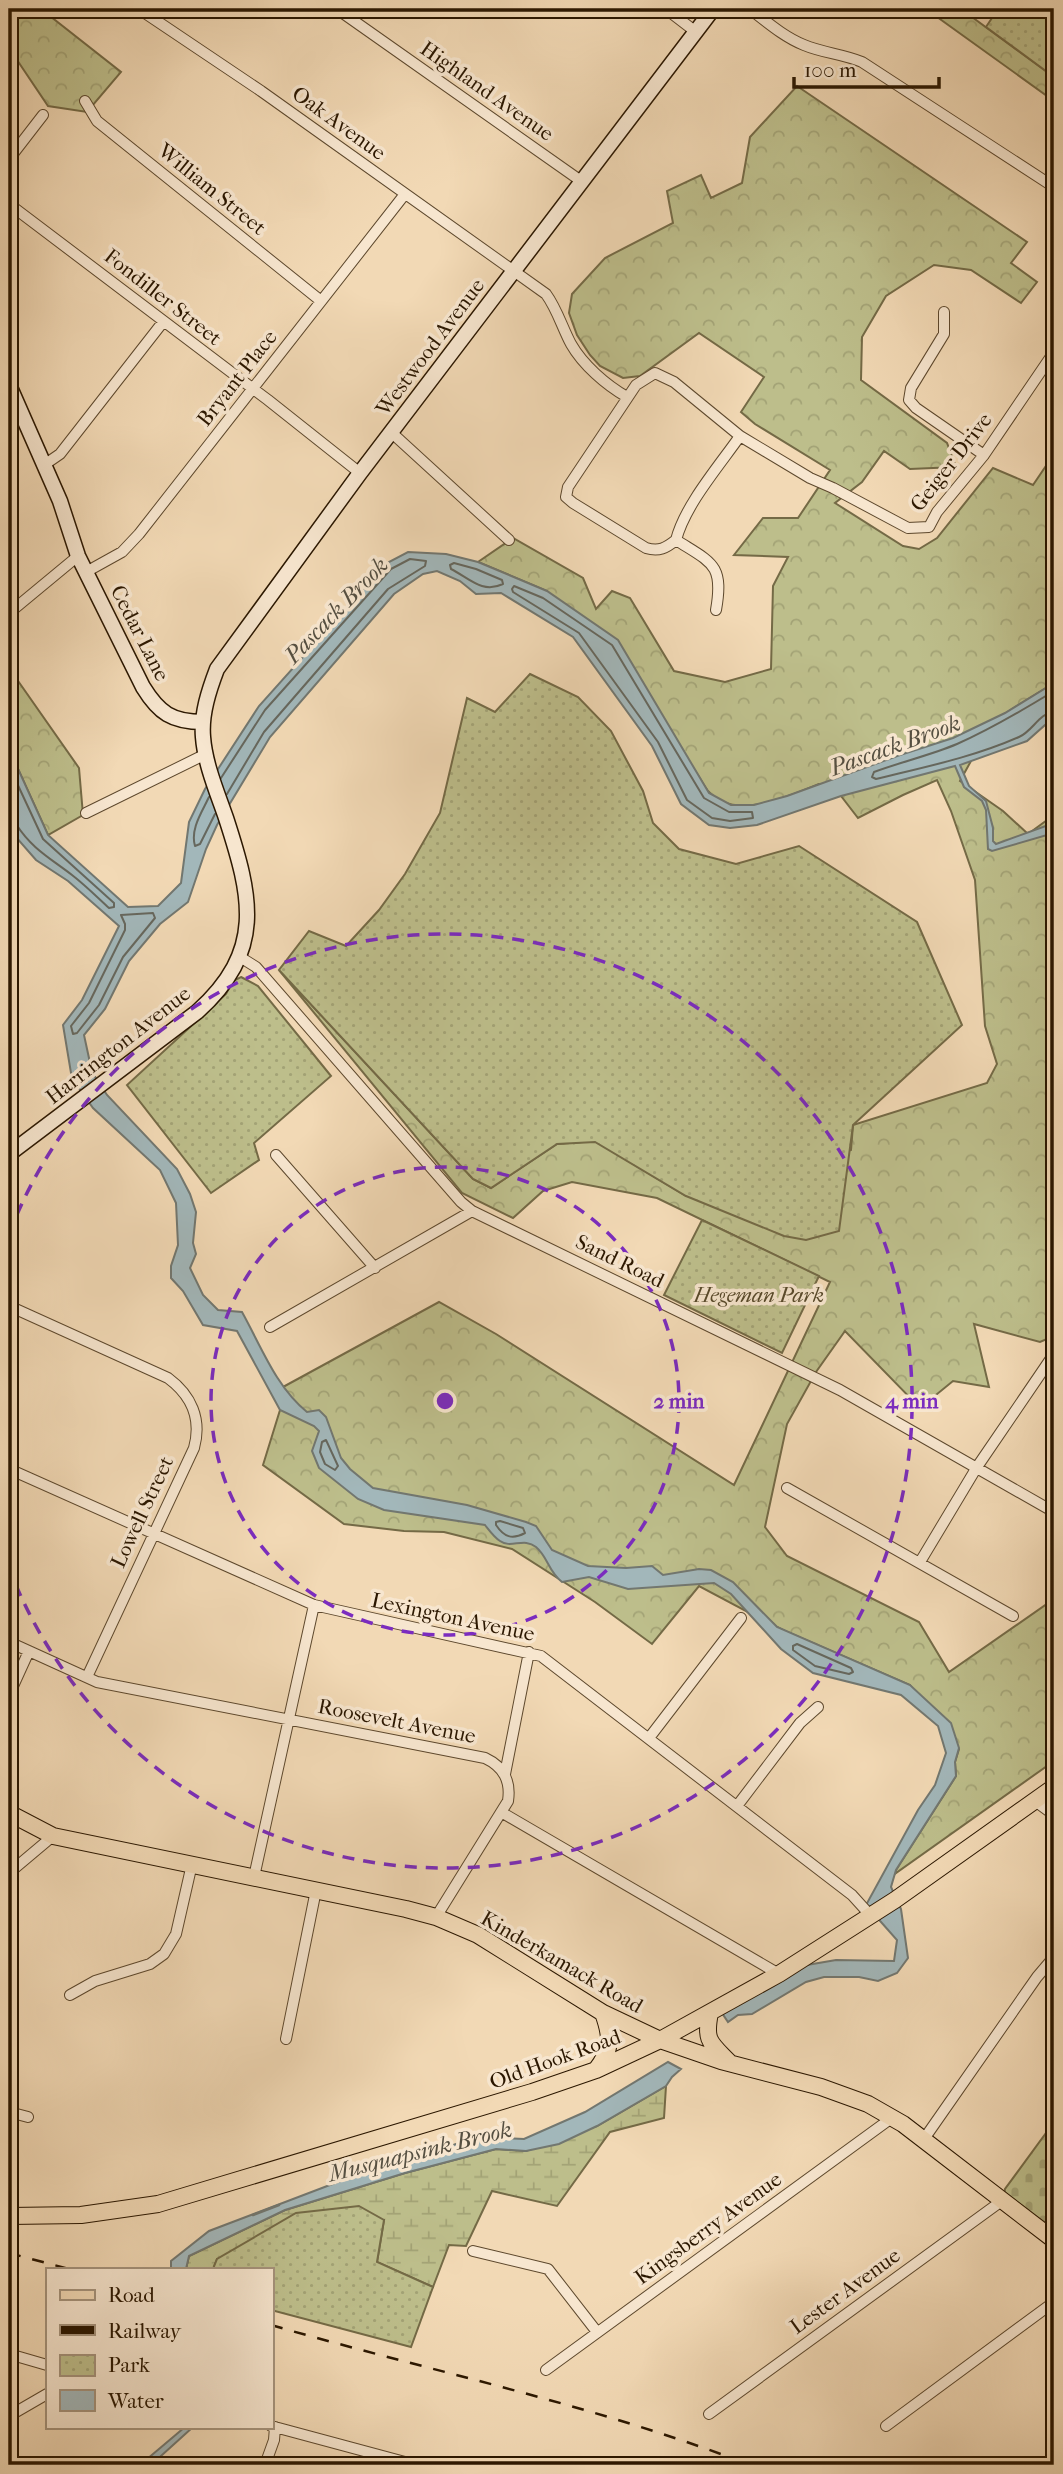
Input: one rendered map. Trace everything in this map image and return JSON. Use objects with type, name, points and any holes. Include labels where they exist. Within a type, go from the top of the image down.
[{"type":"main road","name":"Old Hook Road","points":[[9,2216],[81,2215],[168,2202],[532,2092],[596,2070],[660,2040],[779,1974],[900,1897],[1054,1787]]},
{"type":"main road","name":"Kinderkamack Road","points":[[9,1813],[53,1836],[436,1917],[478,1935],[603,2013],[660,2040],[732,2064],[847,2095],[893,2117],[1054,2240]]},
{"type":"main road","points":[[596,2070],[606,2057],[610,2041],[603,2013]]},
{"type":"main road","points":[[710,2013],[706,2031],[712,2045],[732,2064]]},
{"type":"street","name":"Oak Avenue","points":[[139,9],[261,91],[546,294],[555,306],[566,334],[581,359],[617,392],[627,397]]},
{"type":"street","name":"Highland Avenue","points":[[337,9],[581,181]]},
{"type":"street","points":[[666,9],[696,32]]},
{"type":"street","name":"Westwood Avenue","points":[[203,722],[207,698],[217,670],[360,473],[713,9]]},
{"type":"street","points":[[750,9],[791,39],[807,47],[848,56],[862,62],[1054,187]]},
{"type":"street","name":"William Street","points":[[85,101],[97,121],[321,301]]},
{"type":"street","points":[[9,159],[43,115]]},
{"type":"street","name":"Bryant Place","points":[[86,572],[122,552],[405,194]]},
{"type":"street","name":"Fondiller Street","points":[[9,204],[360,473]]},
{"type":"street","points":[[944,312],[944,334],[911,388],[909,400],[916,408],[984,455]]},
{"type":"street","points":[[44,465],[60,454],[163,322]]},
{"type":"street","name":"Geiger Drive","points":[[676,540],[663,549],[654,551],[646,548],[565,497],[568,487],[627,397],[645,377],[654,373],[665,376],[740,436],[810,478],[914,529],[929,527],[937,512],[984,455],[1054,352]]},
{"type":"street","name":"Cedar Lane","points":[[9,385],[60,501],[78,556],[149,696],[165,714],[184,722],[203,722]]},
{"type":"street","points":[[392,433],[509,540]]},
{"type":"street","points":[[716,610],[720,586],[715,569],[676,540],[688,512],[740,436]]},
{"type":"street","points":[[14,609],[78,556]]},
{"type":"street","points":[[203,722],[202,738],[206,754],[243,879],[247,910],[245,941],[240,957]]},
{"type":"street","points":[[86,813],[206,754]]},
{"type":"street","name":"Harrington Avenue","points":[[9,1154],[206,1004],[228,978],[240,957]]},
{"type":"street","name":"Sand Road","points":[[240,957],[256,967],[461,1202],[472,1211],[840,1390],[1054,1512]]},
{"type":"street","points":[[276,1155],[375,1268]]},
{"type":"street","points":[[270,1327],[472,1211]]},
{"type":"street","name":"Lowell Street","points":[[9,1306],[157,1373],[179,1386],[187,1395],[196,1417],[194,1448],[87,1677]]},
{"type":"street","points":[[920,1562],[977,1467],[1054,1354]]},
{"type":"street","name":"Lexington Avenue","points":[[9,1469],[314,1605],[529,1652],[552,1663],[852,1895],[871,1916]]},
{"type":"street","points":[[788,1488],[1013,1616]]},
{"type":"street","points":[[254,1877],[314,1605]]},
{"type":"street","points":[[649,1738],[741,1618]]},
{"type":"street","name":"Roosevelt Avenue","points":[[9,1642],[103,1683],[485,1758],[505,1774]]},
{"type":"street","points":[[9,1695],[29,1651]]},
{"type":"street","points":[[436,1917],[508,1801],[510,1792],[505,1774],[529,1652]]},
{"type":"street","points":[[737,1806],[800,1723],[818,1707]]},
{"type":"street","points":[[1035,1801],[1054,1815]]},
{"type":"street","points":[[501,1812],[779,1974]]},
{"type":"street","points":[[9,1873],[53,1836]]},
{"type":"street","points":[[70,1995],[95,1980],[150,1964],[164,1954],[176,1934],[192,1864]]},
{"type":"street","points":[[286,2039],[316,1890]]},
{"type":"street","points":[[924,2139],[1037,1977],[1054,1957]]},
{"type":"street","points":[[9,2112],[28,2117]]},
{"type":"street","name":"Kingsberry Avenue","points":[[546,2370],[893,2117]]},
{"type":"street","name":"Lester Avenue","points":[[709,2414],[1003,2200]]},
{"type":"street","points":[[473,2251],[548,2269],[597,2332]]},
{"type":"street","points":[[886,2426],[1054,2302]]},
{"type":"street","points":[[9,2354],[46,2365]]},
{"type":"street","points":[[9,2416],[46,2395]]},
{"type":"street","points":[[273,2427],[415,2465]]},
{"type":"street","points":[[265,2465],[273,2428]]},
{"type":"green space","points":[[9,9],[41,9],[121,72],[87,112],[48,106],[9,48]]},
{"type":"green space","points":[[926,9],[961,9],[1054,77],[1054,101]]},
{"type":"green space","points":[[998,9],[1054,9],[1054,77],[986,27]]},
{"type":"green space","points":[[797,86],[1027,242],[1011,263],[1037,282],[1021,303],[971,270],[934,265],[886,296],[862,337],[861,380],[947,443],[956,467],[910,469],[884,451],[862,482],[835,503],[903,546],[919,549],[937,538],[993,468],[1033,485],[1054,454],[1054,683],[993,721],[960,781],[1003,811],[1028,834],[1054,815],[1054,1336],[1040,1342],[974,1324],[989,1387],[953,1381],[920,1408],[845,1331],[816,1372],[787,1424],[765,1527],[787,1556],[919,1622],[949,1672],[1054,1599],[1054,1761],[896,1873],[956,1776],[955,1762],[959,1749],[910,1685],[777,1627],[755,1606],[757,1617],[699,1586],[652,1644],[595,1602],[512,1549],[444,1532],[404,1531],[344,1524],[263,1465],[280,1410],[283,1387],[439,1302],[496,1334],[734,1485],[830,1282],[657,1198],[572,1182],[543,1191],[513,1218],[462,1193],[279,970],[473,1179],[491,1188],[557,1144],[595,1141],[686,1196],[851,1150],[853,1125],[987,1083],[997,1064],[985,1026],[975,880],[937,780],[858,818],[841,796],[819,784],[762,804],[732,805],[719,800],[708,791],[696,772],[547,591],[478,562],[513,538],[583,578],[596,609],[612,591],[630,598],[674,671],[725,682],[771,669],[773,586],[788,557],[734,555],[763,518],[798,518],[830,470],[755,424],[741,412],[764,377],[699,333],[640,376],[623,378],[600,366],[590,355],[577,335],[569,313],[572,294],[605,258],[673,223],[667,191],[701,175],[711,198],[742,183],[750,137]]},
{"type":"green space","points":[[9,668],[79,768],[83,815],[48,835],[9,749]]},
{"type":"green space","points":[[530,674],[578,697],[611,731],[643,791],[653,823],[679,849],[736,864],[799,846],[917,922],[962,1025],[853,1125],[839,1231],[806,1240],[784,1236],[686,1196],[595,1142],[557,1144],[491,1188],[473,1179],[279,970],[309,931],[346,946],[379,910],[405,874],[440,813],[467,698],[495,712]]},
{"type":"green space","points":[[241,977],[258,986],[331,1076],[254,1143],[259,1160],[211,1193],[127,1085],[226,994],[233,981]]},
{"type":"green space","name":"Hegeman Park","points":[[702,1220],[819,1276],[782,1353],[664,1295]]},
{"type":"green space","points":[[666,2086],[664,2118],[610,2132],[557,2206],[492,2191],[466,2246],[449,2245],[433,2287],[377,2262],[384,2220],[217,2259],[213,2268],[186,2268],[189,2256],[285,2210],[405,2173],[496,2149],[526,2151],[597,2126]]},
{"type":"green space","points":[[1054,2122],[1054,2240],[1003,2200],[1005,2189]]},
{"type":"green space","points":[[359,2206],[384,2220],[377,2262],[433,2287],[411,2347],[273,2311],[273,2268],[213,2268],[217,2259],[296,2213]]},
{"type":"water","points":[[408,552],[446,554],[478,562],[547,591],[618,640],[709,793],[731,805],[754,805],[787,796],[953,738],[1005,713],[1054,683],[1054,717],[1027,741],[960,765],[969,786],[986,801],[993,828],[993,841],[996,844],[1054,823],[1054,833],[992,851],[988,849],[986,810],[982,801],[964,787],[955,766],[841,796],[757,825],[730,828],[709,825],[681,804],[652,746],[573,637],[501,593],[476,594],[460,581],[437,571],[423,574],[394,594],[270,737],[217,825],[188,902],[160,924],[129,961],[105,1009],[84,1035],[92,1072],[107,1095],[177,1169],[190,1194],[196,1212],[193,1243],[196,1254],[190,1268],[203,1295],[218,1310],[242,1312],[286,1391],[307,1412],[319,1410],[326,1417],[341,1458],[373,1488],[467,1505],[526,1522],[536,1526],[552,1550],[588,1566],[652,1566],[663,1575],[699,1569],[711,1570],[733,1582],[777,1627],[910,1685],[951,1723],[959,1748],[955,1762],[956,1776],[896,1870],[891,1887],[901,1909],[908,1958],[897,1973],[878,1981],[859,1977],[824,1977],[806,1982],[752,2014],[738,2015],[728,2022],[722,2013],[807,1965],[836,1960],[894,1961],[897,1940],[866,1905],[918,1810],[935,1785],[946,1753],[938,1726],[901,1695],[813,1673],[781,1649],[731,1594],[714,1583],[628,1589],[589,1577],[562,1582],[540,1551],[531,1544],[504,1543],[485,1525],[384,1510],[358,1499],[319,1468],[312,1451],[319,1431],[280,1410],[237,1331],[203,1325],[183,1291],[171,1278],[171,1266],[178,1245],[176,1203],[160,1170],[93,1108],[71,1073],[63,1025],[82,1000],[119,926],[68,881],[36,860],[15,836],[9,821],[9,749],[48,835],[128,907],[158,906],[181,883],[189,822],[205,789],[259,706],[387,563]]},
{"type":"water","points":[[668,2062],[681,2069],[666,2086],[597,2126],[559,2144],[526,2151],[496,2149],[405,2173],[285,2210],[189,2256],[186,2268],[171,2268],[171,2261],[209,2231],[364,2172],[479,2137],[524,2139],[585,2112]]},
{"type":"water","points":[[184,2428],[192,2428],[151,2465],[140,2465]]},
{"type":"waterway","name":"Musquapsink Brook","points":[[253,2215],[279,2205]]},
{"type":"railway","points":[[9,2253],[65,2268]]},
{"type":"railway","points":[[273,2326],[572,2406],[750,2465]]},
{"type":"water label","name":"Pascack Brook","points":[[336,610]]},
{"type":"water label","name":"Pascack Brook","points":[[895,745]]}]
